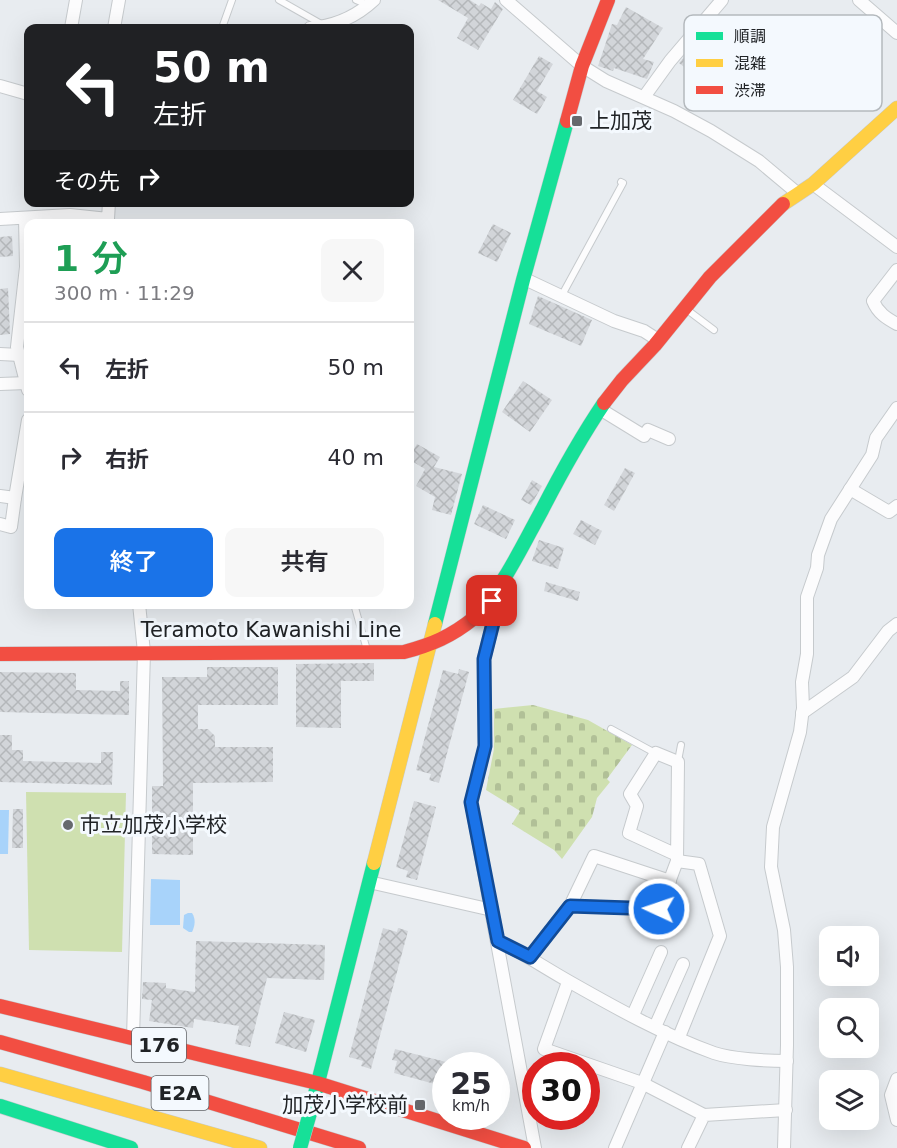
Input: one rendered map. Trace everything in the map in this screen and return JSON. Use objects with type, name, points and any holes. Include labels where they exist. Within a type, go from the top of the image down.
[{"type":"main road","points":[[300,1148],[523,280],[582,66],[608,0]]},
{"type":"main road","name":"Teramoto Kawanishi Line","points":[[0,654],[404,652],[431,645],[460,631],[492,601],[576,446],[623,377],[658,340],[718,268],[771,213],[796,192],[813,184],[897,108]]},
{"type":"main road","name":"176","points":[[0,1006],[318,1083],[524,1148]]},
{"type":"main road","name":"E2A","points":[[0,1042],[359,1148]]},
{"type":"main road","name":"E2A","points":[[0,1074],[260,1148]]},
{"type":"main road","points":[[0,1106],[131,1148]]},
{"type":"street","points":[[72,24],[76,0]]},
{"type":"street","points":[[115,24],[119,0]]},
{"type":"street","points":[[506,0],[582,66],[606,81],[644,97],[711,131],[759,161],[796,192]]},
{"type":"street","points":[[709,15],[722,0]]},
{"type":"street","points":[[859,0],[876,15]]},
{"type":"street","points":[[333,24],[359,13],[371,3]]},
{"type":"street","points":[[882,20],[897,33]]},
{"type":"street","points":[[644,97],[684,45]]},
{"type":"street","points":[[0,86],[24,93]]},
{"type":"street","points":[[813,184],[897,247]]},
{"type":"street","points":[[0,219],[70,215],[108,219]]},
{"type":"street","points":[[897,270],[873,301],[885,318],[897,324]]},
{"type":"street","points":[[523,280],[527,279],[614,321],[644,331],[658,340]]},
{"type":"street","points":[[24,330],[17,346],[24,371]]},
{"type":"street","points":[[0,354],[20,356]]},
{"type":"street","points":[[0,384],[24,386]]},
{"type":"street","points":[[784,1148],[787,967],[784,930],[771,867],[773,827],[800,732],[802,682],[807,654],[807,597],[817,568],[818,555],[831,519],[872,455],[876,438],[897,408]]},
{"type":"street","points":[[600,409],[644,436],[648,430],[669,439]]},
{"type":"street","points":[[0,524],[11,527],[24,444]]},
{"type":"street","points":[[850,489],[889,513],[897,506]]},
{"type":"street","points":[[0,496],[15,498]]},
{"type":"street","points":[[492,601],[495,615],[484,659],[485,746],[471,802],[535,1148]]},
{"type":"street","points":[[134,1038],[144,652],[140,609]]},
{"type":"street","points":[[802,713],[853,677],[888,631],[897,624]]},
{"type":"street","points":[[570,906],[659,909],[677,858],[678,762],[656,753],[630,794],[637,806],[629,833],[677,858],[699,864],[720,936],[679,1037]]},
{"type":"street","points":[[530,957],[570,906],[594,856],[670,881]]},
{"type":"street","points":[[369,882],[492,910]]},
{"type":"street","points":[[498,941],[530,957],[568,982],[660,1029],[716,1054],[787,1061]]},
{"type":"street","points":[[633,1015],[661,952]]},
{"type":"street","points":[[615,1148],[642,1083],[683,964]]},
{"type":"street","points":[[568,982],[544,1049],[642,1083],[704,1115],[786,1110]]},
{"type":"street","points":[[897,1079],[891,1095],[897,1120]]},
{"type":"street","points":[[688,1148],[704,1115]]},
{"type":"lane","points":[[223,24],[232,0]]},
{"type":"lane","points":[[279,0],[321,24]]},
{"type":"lane","points":[[356,0],[371,3]]},
{"type":"lane","points":[[562,295],[606,220],[623,183]]},
{"type":"lane","points":[[684,308],[714,330]]},
{"type":"lane","points":[[355,609],[367,652]]},
{"type":"lane","points":[[611,729],[656,753]]},
{"type":"lane","points":[[678,762],[681,745]]},
{"type":"green space","points":[[533,705],[588,720],[632,745],[607,779],[610,782],[597,798],[592,817],[562,859],[554,850],[512,824],[520,811],[486,790],[494,749],[494,709]]},
{"type":"green space","points":[[26,792],[126,793],[122,952],[29,950]]},
{"type":"water","points":[[0,810],[9,810],[8,854],[0,854]]},
{"type":"water","points":[[151,879],[180,880],[180,925],[150,925]]},
{"type":"water","points":[[192,913],[194,918],[192,932],[183,928],[184,915]]},
{"type":"building","points":[[438,0],[470,0],[479,6],[481,3],[491,9],[495,2],[503,9],[478,50],[457,38],[468,18]]},
{"type":"building","points":[[626,7],[663,28],[643,59],[654,62],[647,79],[614,68],[613,71],[598,66],[612,24],[617,25]]},
{"type":"building","points":[[539,56],[553,64],[537,91],[547,97],[537,114],[513,100]]},
{"type":"building","points":[[684,58],[684,67],[679,63]]},
{"type":"building","points":[[493,224],[511,233],[497,262],[478,253]]},
{"type":"building","points":[[12,236],[13,256],[0,257],[0,237]]},
{"type":"building","points":[[8,288],[10,334],[0,335],[0,289]]},
{"type":"building","points":[[538,296],[592,320],[581,346],[529,324]]},
{"type":"building","points":[[523,381],[552,400],[530,432],[502,412]]},
{"type":"building","points":[[417,444],[440,457],[434,467],[462,474],[451,515],[432,510],[435,497],[416,486],[425,469],[414,462],[414,449]]},
{"type":"building","points":[[625,468],[635,473],[614,511],[604,505]]},
{"type":"building","points":[[532,480],[542,486],[531,505],[521,500]]},
{"type":"building","points":[[483,505],[515,520],[506,539],[474,524]]},
{"type":"building","points":[[581,520],[602,531],[595,545],[573,534]]},
{"type":"building","points":[[539,540],[564,548],[558,569],[532,561]]},
{"type":"building","points":[[546,582],[580,592],[578,601],[544,591]]},
{"type":"building","points":[[374,663],[374,681],[341,681],[341,728],[296,727],[296,664]]},
{"type":"building","points":[[207,667],[278,667],[278,705],[198,705],[198,729],[208,729],[215,736],[215,747],[273,747],[273,782],[193,783],[193,855],[152,854],[152,786],[163,786],[162,677],[207,677]]},
{"type":"building","points":[[459,669],[469,672],[439,783],[429,780],[431,774],[416,770],[443,670],[458,674]]},
{"type":"building","points":[[0,672],[76,673],[76,690],[120,691],[120,681],[129,681],[129,715],[0,712]]},
{"type":"building","points":[[0,735],[12,735],[12,750],[23,750],[23,761],[101,763],[101,752],[113,752],[112,785],[0,782]]},
{"type":"building","points":[[414,801],[436,807],[417,880],[406,877],[408,871],[396,867]]},
{"type":"building","points":[[13,809],[23,809],[23,848],[12,848]]},
{"type":"building","points":[[383,928],[397,932],[398,928],[408,931],[371,1069],[361,1066],[363,1061],[349,1057]]},
{"type":"building","points":[[196,941],[325,945],[324,980],[267,978],[250,1047],[235,1044],[239,1026],[194,1019],[193,1028],[149,1021],[152,1000],[142,999],[143,982],[166,983],[166,988],[195,992]]},
{"type":"building","points":[[284,1012],[315,1020],[306,1052],[275,1043]]},
{"type":"building","points":[[395,1049],[432,1058],[432,1083],[394,1073],[397,1061],[392,1060]]},
{"type":"traffic: fast","points":[[435,624],[523,280],[567,121]]},
{"type":"traffic: fast","points":[[474,618],[485,606],[511,566],[571,455],[604,403]]},
{"type":"traffic: fast","points":[[315,1094],[374,863]]},
{"type":"traffic: fast","points":[[300,1148],[314,1099]]},
{"type":"traffic: fast","points":[[0,1106],[131,1148]]},
{"type":"traffic: slow","points":[[783,204],[813,184],[897,108]]},
{"type":"traffic: slow","points":[[374,863],[435,624]]},
{"type":"traffic: slow","points":[[0,1074],[260,1148]]},
{"type":"traffic: jam","points":[[567,121],[582,66],[608,0]]},
{"type":"traffic: jam","points":[[604,403],[710,277],[783,204]]},
{"type":"traffic: jam","points":[[0,654],[404,652],[441,639],[474,618]]},
{"type":"traffic: jam","points":[[0,1006],[317,1083],[524,1148]]},
{"type":"traffic: jam","points":[[0,1042],[143,1082],[359,1148]]},
{"type":"place","name":"上加茂","points":[[577,121]]},
{"type":"place","name":"市立加茂小学校","points":[[68,825]]},
{"type":"place","name":"加茂小学校前","points":[[420,1105]]},
{"type":"route","points":[[492,601],[495,615],[484,659],[485,746],[471,802],[498,941],[530,957],[570,906],[659,909]]}]
